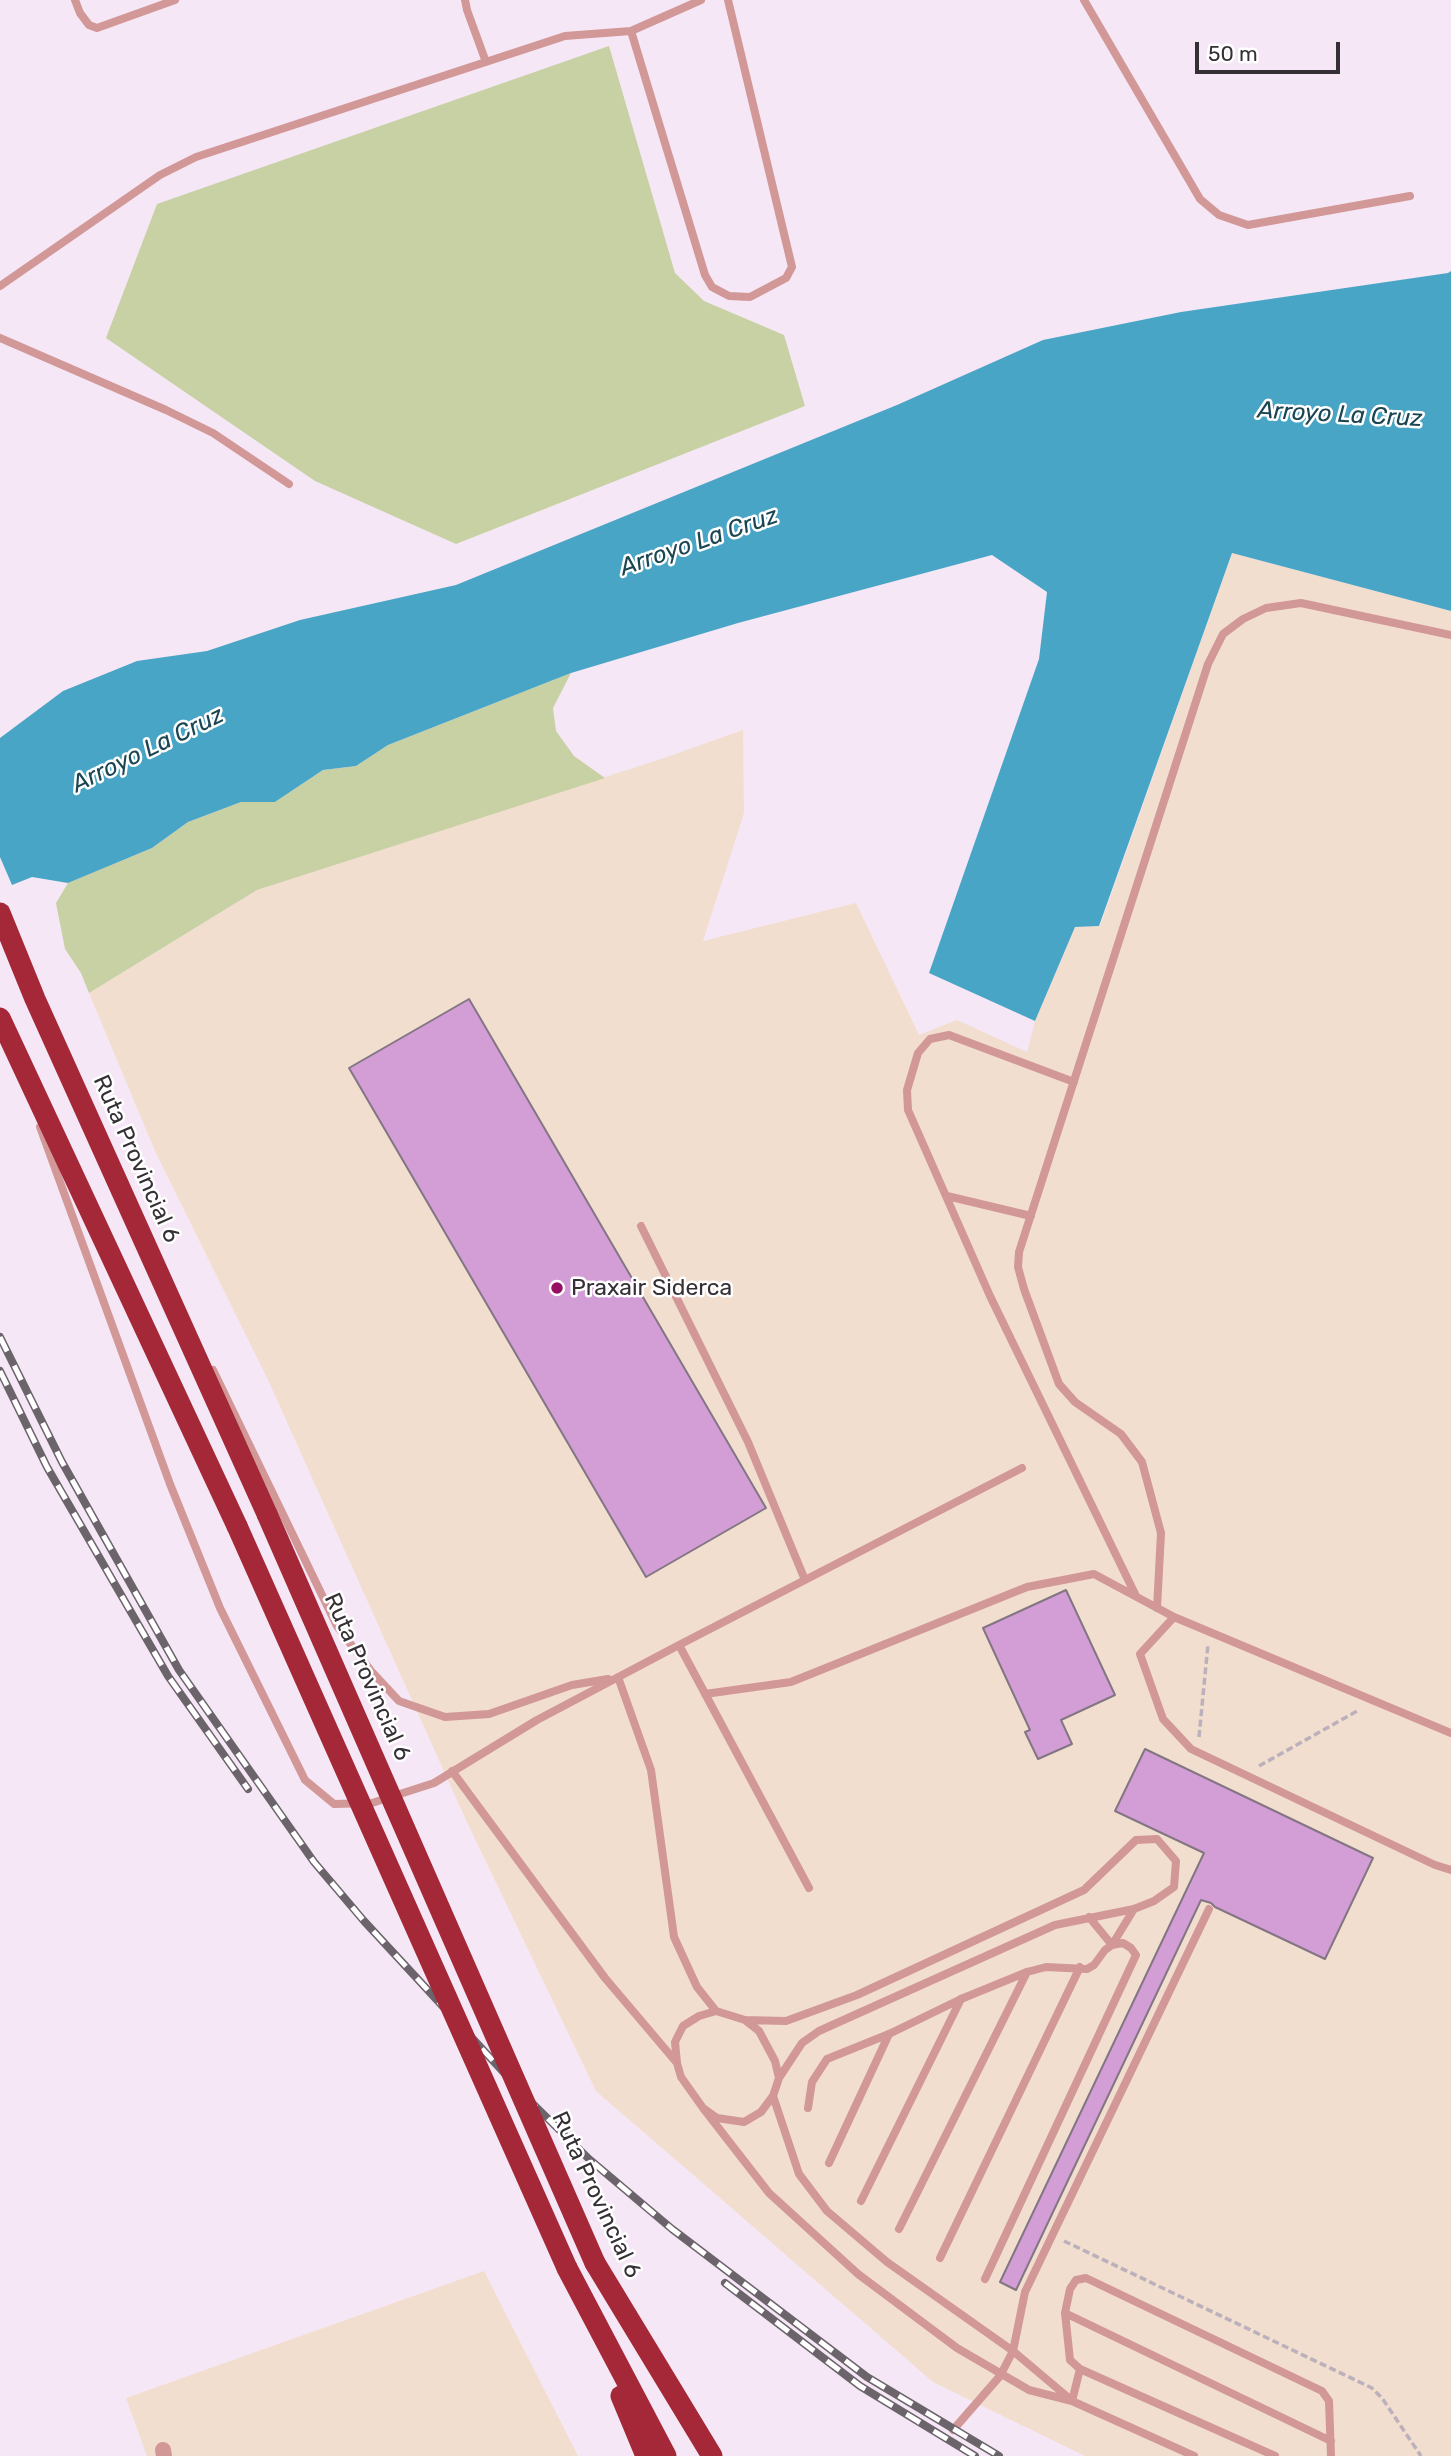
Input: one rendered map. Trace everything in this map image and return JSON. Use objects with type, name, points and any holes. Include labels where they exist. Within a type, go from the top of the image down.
[{"type":"highway","name":"Ruta Provincial 6","points":[[0,913],[595,2263],[698,2456]]},
{"type":"highway","points":[[2,1022],[237,1526],[567,2268],[646,2456]]},
{"type":"highway","points":[[595,2263],[712,2456]]},
{"type":"highway","points":[[567,2268],[666,2456]]},
{"type":"lane","points":[[75,0],[89,25],[97,29],[175,0]]},
{"type":"lane","points":[[466,0],[467,10],[486,62]]},
{"type":"lane","points":[[0,286],[160,175],[196,157],[565,36],[631,31],[701,0]]},
{"type":"lane","points":[[631,31],[705,275],[712,287],[729,296],[750,297],[786,278],[792,267],[728,0]]},
{"type":"lane","points":[[1084,0],[1200,199],[1219,215],[1248,225],[1410,196]]},
{"type":"lane","points":[[0,338],[213,433],[289,484]]},
{"type":"lane","points":[[1157,1608],[1161,1533],[1142,1462],[1121,1434],[1075,1402],[1059,1384],[1024,1289],[1018,1267],[1019,1252],[1208,664],[1223,634],[1243,619],[1266,608],[1301,603],[1451,635]]},
{"type":"lane","points":[[2,1022],[170,1484],[220,1608],[306,1780],[334,1804],[372,1802],[433,1783],[537,1720],[1021,1468]]},
{"type":"lane","points":[[1074,1082],[949,1035],[930,1039],[918,1053],[906,1090],[908,1110],[990,1296],[1137,1597]]},
{"type":"lane","points":[[947,1196],[1031,1216]]},
{"type":"lane","points":[[641,1226],[748,1442],[805,1580]]},
{"type":"lane","points":[[142,1235],[229,1400],[337,1626],[371,1671],[399,1701],[445,1717],[489,1714],[572,1685],[618,1677]]},
{"type":"lane","points":[[705,1695],[791,1682],[1027,1587],[1094,1574],[1174,1617],[1451,1733]]},
{"type":"lane","points":[[1174,1617],[1140,1654],[1163,1719],[1191,1749],[1435,1865],[1451,1870]]},
{"type":"lane","points":[[679,1645],[809,1888]]},
{"type":"lane","points":[[618,1677],[651,1770],[674,1937],[697,1987],[716,2011]]},
{"type":"lane","points":[[452,1771],[605,1978],[677,2063]]},
{"type":"lane","points":[[703,2108],[717,2118],[744,2122],[761,2112],[773,2096],[779,2078],[802,2043],[819,2031],[1055,1925],[1135,1909],[1154,1901],[1174,1887],[1177,1860],[1157,1839],[1136,1840],[1084,1890],[857,1995],[786,2021],[745,2020],[716,2011],[699,2015],[683,2026],[675,2042],[681,2077],[703,2108],[769,2193],[848,2265],[957,2348],[1000,2376],[1029,2390],[1072,2401],[1194,2456]]},
{"type":"lane","points":[[808,2108],[813,2082],[827,2059],[890,2034],[961,1999],[1027,1972],[1046,1967],[1087,1969],[1112,1945],[1135,1909]]},
{"type":"lane","points":[[953,2430],[1000,2376],[1013,2351],[1025,2292],[1209,1909]]},
{"type":"lane","points":[[1089,1917],[1112,1945]]},
{"type":"lane","points":[[985,2279],[1136,1955],[1132,1948],[1124,1943],[1112,1945]]},
{"type":"lane","points":[[940,2258],[1080,1967]]},
{"type":"lane","points":[[899,2229],[1027,1972]]},
{"type":"lane","points":[[861,2202],[961,1999]]},
{"type":"lane","points":[[745,2020],[759,2031],[779,2078]]},
{"type":"lane","points":[[829,2162],[890,2034]]},
{"type":"lane","points":[[773,2096],[799,2174],[827,2211],[887,2262],[1013,2351],[1072,2401]]},
{"type":"lane","points":[[1275,2456],[1080,2369],[1070,2360],[1065,2313],[1070,2289],[1076,2280],[1086,2278],[1322,2392],[1328,2400],[1331,2456]]},
{"type":"lane","points":[[1065,2313],[1331,2441]]},
{"type":"lane","points":[[1072,2401],[1080,2369]]},
{"type":"path","points":[[1198,1752],[1209,1632]]},
{"type":"path","points":[[1244,1774],[1375,1701]]},
{"type":"path","points":[[1051,2235],[1372,2388],[1382,2398],[1421,2456]]},
{"type":"shaded area","points":[[1232,553],[1451,611],[1451,2456],[1085,2456],[933,2382],[596,2091],[465,1818],[269,1382],[155,1151],[89,993],[257,890],[743,730],[744,813],[703,941],[856,903],[919,1035],[957,1020],[1027,1052],[1035,1021],[1075,927],[1100,926]]},
{"type":"shaded area","points":[[484,2271],[578,2456],[147,2456],[126,2398]]},
{"type":"green space","points":[[609,46],[675,273],[704,301],[784,335],[805,406],[456,544],[315,481],[106,338],[157,204]]},
{"type":"green space","points":[[571,673],[553,708],[556,731],[574,756],[605,778],[257,890],[89,993],[81,973],[65,949],[56,903],[68,883],[152,848],[188,822],[241,802],[275,802],[323,770],[356,766],[388,745]]},
{"type":"water","name":"Arroyo La Cruz","points":[[1451,271],[1451,611],[1232,553],[1099,926],[1075,927],[1035,1021],[929,973],[1039,659],[1047,592],[992,555],[738,623],[571,673],[388,745],[356,766],[323,770],[275,802],[241,802],[188,822],[152,848],[68,883],[32,877],[12,885],[0,857],[0,738],[63,691],[137,661],[207,651],[300,620],[456,585],[897,405],[1043,340],[1181,312]]},
{"type":"building","name":"Praxair Siderca","points":[[469,999],[766,1508],[646,1577],[349,1068]]},
{"type":"building","points":[[1066,1590],[1115,1695],[1061,1720],[1072,1744],[1038,1759],[1025,1732],[1030,1730],[983,1628]]},
{"type":"building","points":[[1145,1749],[1373,1858],[1325,1959],[1201,1900],[1016,2290],[1000,2282],[1204,1853],[1115,1811]]},
{"type":"railway","points":[[0,1337],[62,1462],[179,1670],[314,1862],[364,1921],[533,2104],[589,2159],[672,2229],[867,2377],[999,2456]]},
{"type":"railway","points":[[0,1371],[47,1467],[168,1676],[248,1789]]},
{"type":"railway","points":[[725,2283],[860,2386],[975,2456]]},
{"type":"place","name":"Praxair Siderca","points":[[557,1288]]}]
